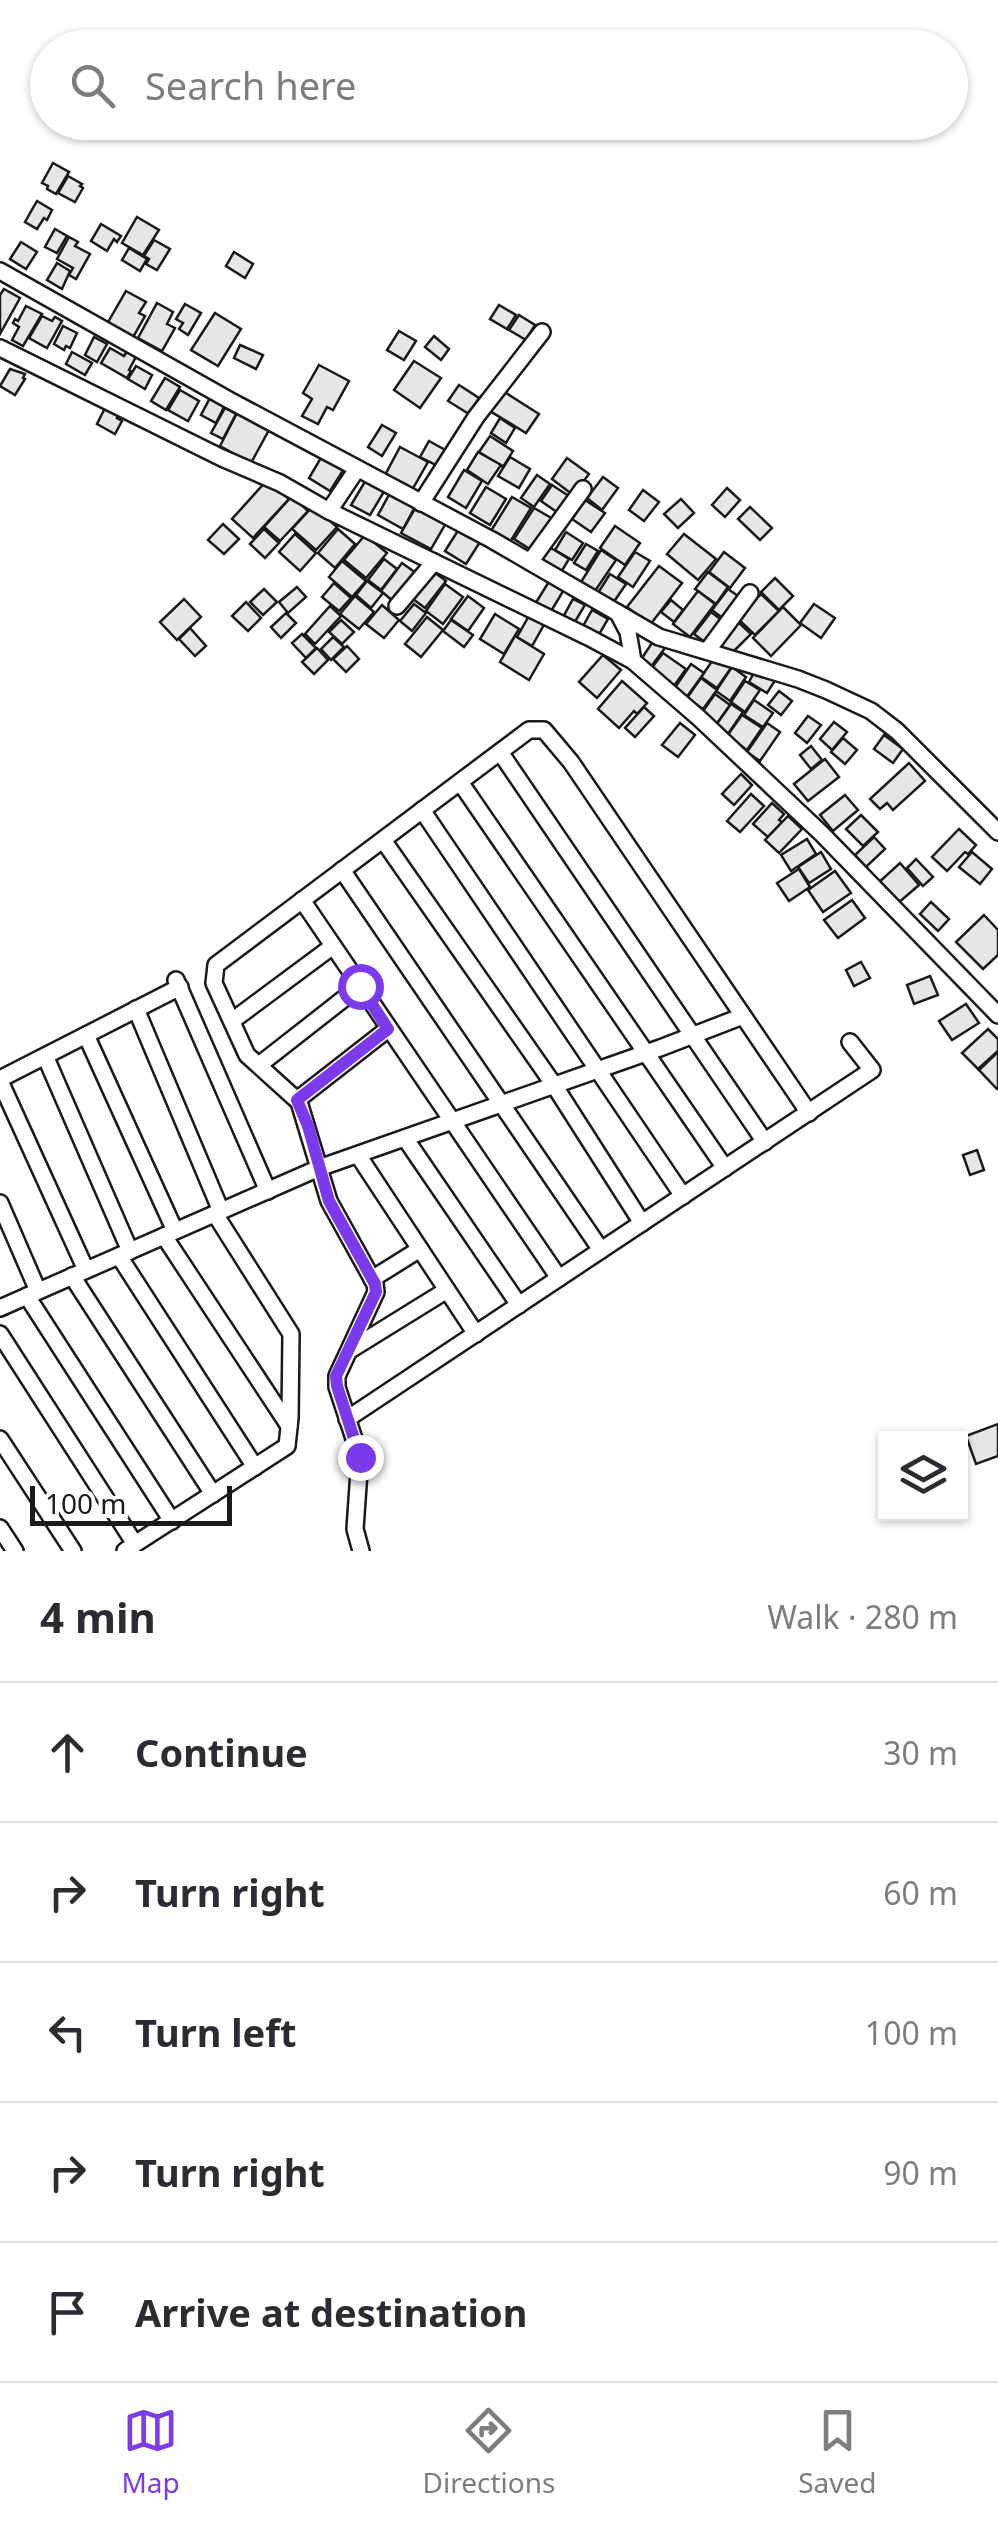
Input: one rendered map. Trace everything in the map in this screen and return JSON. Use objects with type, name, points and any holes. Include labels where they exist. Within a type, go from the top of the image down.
[{"type":"street","points":[[0,271],[659,637],[826,690],[871,711],[897,731],[998,832]]},
{"type":"street","points":[[421,503],[476,417],[542,332]]},
{"type":"street","points":[[0,348],[280,483],[633,661],[798,811],[998,1015]]},
{"type":"street","points":[[329,510],[356,469]]},
{"type":"street","points":[[530,562],[583,489]]},
{"type":"street","points":[[397,606],[434,562]]},
{"type":"street","points":[[708,650],[750,593]]},
{"type":"street","points":[[618,613],[628,632],[633,661]]},
{"type":"street","points":[[361,1551],[355,1529],[360,1457],[336,1376],[376,1292],[329,1201],[297,1100],[248,1055],[214,983],[216,965],[529,730],[544,730],[571,762],[809,1112]]},
{"type":"street","points":[[500,752],[765,1142]]},
{"type":"street","points":[[460,782],[725,1168]]},
{"type":"street","points":[[422,810],[683,1196]]},
{"type":"street","points":[[383,840],[554,1086],[642,1223]]},
{"type":"street","points":[[342,870],[601,1250]]},
{"type":"street","points":[[302,900],[559,1278]]},
{"type":"street","points":[[232,1021],[333,946]]},
{"type":"street","points":[[213,1494],[79,1273],[0,1080],[178,984],[268,1190]]},
{"type":"street","points":[[259,1065],[360,986]]},
{"type":"street","points":[[0,1334],[130,1548],[287,1446],[291,1334],[218,1212],[136,1010]]},
{"type":"street","points":[[0,1308],[320,1168],[744,1016]]},
{"type":"street","points":[[297,1100],[388,1029]]},
{"type":"street","points":[[86,1035],[170,1234],[290,1426]]},
{"type":"street","points":[[347,1419],[872,1070],[850,1042]]},
{"type":"street","points":[[46,1058],[124,1254],[255,1467]]},
{"type":"street","points":[[406,1138],[518,1305]]},
{"type":"street","points":[[358,1155],[476,1334]]},
{"type":"street","points":[[0,1203],[32,1294],[172,1520]]},
{"type":"street","points":[[372,1279],[420,1249]]},
{"type":"street","points":[[350,1350],[447,1290]]},
{"type":"street","points":[[0,1439],[74,1551]]},
{"type":"street","points":[[0,1528],[15,1551]]},
{"type":"building","points":[[53,163],[69,172],[56,194],[42,183]]},
{"type":"building","points":[[68,176],[82,184],[75,202],[58,193]]},
{"type":"building","points":[[37,201],[52,210],[37,229],[25,222]]},
{"type":"building","points":[[137,217],[159,230],[143,255],[122,243]]},
{"type":"building","points":[[101,224],[121,236],[117,242],[114,239],[107,251],[91,241]]},
{"type":"building","points":[[55,229],[67,236],[57,253],[45,247]]},
{"type":"building","points":[[69,237],[78,242],[75,246],[90,254],[76,279],[69,275],[73,268],[57,259]]},
{"type":"building","points":[[154,240],[170,249],[157,270],[146,264],[149,259],[144,256]]},
{"type":"building","points":[[21,242],[37,252],[26,269],[10,259]]},
{"type":"building","points":[[129,248],[147,259],[140,271],[122,260]]},
{"type":"building","points":[[234,252],[253,264],[245,278],[226,266]]},
{"type":"building","points":[[57,263],[70,271],[62,289],[47,280]]},
{"type":"building","points":[[4,289],[20,298],[0,334],[0,295]]},
{"type":"building","points":[[126,291],[146,302],[139,313],[145,316],[132,339],[107,324]]},
{"type":"building","points":[[157,303],[173,312],[167,324],[175,328],[162,351],[138,338]]},
{"type":"building","points":[[185,304],[201,313],[188,335],[179,329],[183,323],[176,319]]},
{"type":"building","points":[[499,305],[516,315],[507,329],[490,319]]},
{"type":"building","points":[[26,306],[42,314],[23,346],[12,340],[19,327],[13,323]]},
{"type":"building","points":[[215,313],[241,329],[218,366],[191,350]]},
{"type":"building","points":[[519,315],[535,325],[526,340],[509,330]]},
{"type":"building","points":[[42,316],[62,321],[47,348],[29,338]]},
{"type":"building","points":[[63,326],[77,333],[70,348],[66,346],[64,350],[54,344]]},
{"type":"building","points":[[399,331],[416,341],[404,360],[387,350]]},
{"type":"building","points":[[434,336],[449,349],[441,360],[425,347]]},
{"type":"building","points":[[94,337],[107,344],[97,362],[85,355]]},
{"type":"building","points":[[240,345],[263,355],[256,369],[234,358]]},
{"type":"building","points":[[110,348],[124,356],[129,348],[138,353],[127,378],[101,363]]},
{"type":"building","points":[[72,352],[92,363],[85,375],[66,364]]},
{"type":"building","points":[[414,361],[441,378],[420,408],[394,390]]},
{"type":"building","points":[[319,365],[349,381],[333,410],[327,407],[318,424],[302,416],[312,399],[303,393]]},
{"type":"building","points":[[136,366],[152,375],[145,389],[128,379]]},
{"type":"building","points":[[10,369],[25,374],[15,395],[0,386]]},
{"type":"building","points":[[165,378],[180,387],[166,410],[151,401]]},
{"type":"building","points":[[459,385],[479,398],[469,414],[448,401]]},
{"type":"building","points":[[180,390],[199,401],[188,421],[168,410]]},
{"type":"building","points":[[503,391],[539,414],[526,433],[490,411]]},
{"type":"building","points":[[211,396],[226,403],[216,423],[201,415]]},
{"type":"building","points":[[105,408],[122,421],[115,434],[97,424]]},
{"type":"building","points":[[225,408],[236,414],[223,439],[211,433]]},
{"type":"building","points":[[237,413],[269,430],[251,463],[220,446]]},
{"type":"building","points":[[500,418],[515,428],[506,443],[491,433]]},
{"type":"building","points":[[382,425],[396,433],[382,456],[368,447]]},
{"type":"building","points":[[490,436],[513,451],[503,467],[479,452]]},
{"type":"building","points":[[429,441],[447,451],[438,466],[420,457]]},
{"type":"building","points":[[400,447],[428,462],[412,490],[385,475]]},
{"type":"building","points":[[478,452],[501,465],[488,484],[467,470]]},
{"type":"building","points":[[322,456],[344,469],[330,491],[309,478]]},
{"type":"building","points":[[510,457],[530,469],[519,488],[498,476]]},
{"type":"building","points":[[567,458],[589,474],[573,495],[552,479]]},
{"type":"building","points":[[464,470],[482,481],[466,508],[448,497]]},
{"type":"building","points":[[537,475],[550,484],[534,507],[521,498]]},
{"type":"building","points":[[603,477],[618,488],[602,510],[587,498]]},
{"type":"building","points":[[268,479],[289,499],[253,538],[232,519]]},
{"type":"building","points":[[366,480],[385,490],[370,515],[351,505]]},
{"type":"building","points":[[552,485],[572,498],[561,515],[541,501]]},
{"type":"building","points":[[486,487],[506,499],[490,525],[470,513]]},
{"type":"building","points":[[727,488],[740,500],[725,517],[712,505]]},
{"type":"building","points":[[643,490],[659,502],[644,521],[629,510]]},
{"type":"building","points":[[390,493],[415,507],[403,529],[378,515]]},
{"type":"building","points":[[292,496],[308,511],[280,541],[264,527]]},
{"type":"building","points":[[512,497],[531,508],[508,545],[489,534]]},
{"type":"building","points":[[681,499],[694,513],[678,528],[664,514]]},
{"type":"building","points":[[585,500],[605,513],[591,532],[572,519]]},
{"type":"building","points":[[313,506],[337,527],[316,550],[292,529]]},
{"type":"building","points":[[416,507],[446,523],[431,549],[401,533]]},
{"type":"building","points":[[750,507],[772,528],[760,540],[738,519]]},
{"type":"building","points":[[534,508],[553,519],[533,551],[514,539]]},
{"type":"building","points":[[223,524],[239,539],[224,554],[208,540]]},
{"type":"building","points":[[615,526],[640,543],[625,565],[600,548]]},
{"type":"building","points":[[264,529],[279,543],[265,558],[250,544]]},
{"type":"building","points":[[338,529],[355,544],[335,568],[318,553]]},
{"type":"building","points":[[459,529],[480,542],[466,564],[445,551]]},
{"type":"building","points":[[566,532],[583,543],[572,560],[555,550]]},
{"type":"building","points":[[295,534],[316,553],[300,571],[279,552]]},
{"type":"building","points":[[684,534],[716,559],[698,580],[667,554]]},
{"type":"building","points":[[365,535],[387,553],[366,578],[344,560]]},
{"type":"building","points":[[586,544],[598,551],[586,570],[574,563]]},
{"type":"building","points":[[546,545],[569,559],[560,574],[537,560]]},
{"type":"building","points":[[601,550],[616,560],[595,591],[581,582]]},
{"type":"building","points":[[635,552],[650,561],[633,587],[618,577]]},
{"type":"building","points":[[724,552],[745,568],[730,588],[709,572]]},
{"type":"building","points":[[384,559],[397,569],[381,590],[368,580]]},
{"type":"building","points":[[342,561],[366,581],[352,597],[329,577]]},
{"type":"building","points":[[402,563],[416,573],[394,602],[381,591]]},
{"type":"building","points":[[659,566],[682,583],[650,625],[627,607]]},
{"type":"building","points":[[430,569],[446,581],[425,608],[409,596]]},
{"type":"building","points":[[708,572],[728,587],[716,604],[695,589]]},
{"type":"building","points":[[610,574],[626,584],[611,606],[596,596]]},
{"type":"building","points":[[775,578],[793,596],[779,610],[761,592]]},
{"type":"building","points":[[550,580],[565,588],[550,613],[535,604]]},
{"type":"building","points":[[367,581],[383,593],[371,608],[356,595]]},
{"type":"building","points":[[334,583],[351,598],[339,611],[322,597]]},
{"type":"building","points":[[445,584],[463,597],[443,624],[426,611]]},
{"type":"building","points":[[297,587],[306,597],[288,613],[279,602]]},
{"type":"building","points":[[264,589],[277,602],[263,615],[250,602]]},
{"type":"building","points":[[728,589],[741,598],[725,620],[712,610]]},
{"type":"building","points":[[698,591],[715,604],[690,637],[673,624]]},
{"type":"building","points":[[761,594],[779,611],[755,635],[737,618]]},
{"type":"building","points":[[355,596],[374,612],[359,629],[340,614]]},
{"type":"building","points":[[468,596],[484,608],[468,631],[451,619]]},
{"type":"building","points":[[184,599],[201,617],[177,640],[160,622]]},
{"type":"building","points":[[573,599],[585,605],[573,625],[562,619]]},
{"type":"building","points":[[671,600],[683,610],[674,622],[661,612]]},
{"type":"building","points":[[246,602],[261,618],[248,631],[232,616]]},
{"type":"building","points":[[414,604],[426,613],[412,631],[400,621]]},
{"type":"building","points":[[814,604],[835,618],[821,638],[800,623]]},
{"type":"building","points":[[382,605],[399,620],[384,638],[366,624]]},
{"type":"building","points":[[330,606],[341,616],[315,644],[305,634]]},
{"type":"building","points":[[783,607],[801,625],[771,656],[753,638]]},
{"type":"building","points":[[592,610],[608,619],[597,638],[582,628]]},
{"type":"building","points":[[711,612],[723,621],[706,643],[694,634]]},
{"type":"building","points":[[286,613],[296,623],[281,638],[271,627]]},
{"type":"building","points":[[495,614],[519,629],[504,654],[480,639]]},
{"type":"building","points":[[530,614],[545,623],[532,646],[517,637]]},
{"type":"building","points":[[427,617],[443,630],[421,657],[405,644]]},
{"type":"building","points":[[341,620],[354,632],[342,644],[329,632]]},
{"type":"building","points":[[451,620],[473,635],[464,647],[443,631]]},
{"type":"building","points":[[737,621],[751,634],[730,655],[717,642]]},
{"type":"building","points":[[190,628],[206,646],[195,656],[179,639]]},
{"type":"building","points":[[302,634],[316,648],[306,658],[292,643]]},
{"type":"building","points":[[515,636],[544,654],[529,680],[500,662]]},
{"type":"building","points":[[333,637],[344,647],[331,660],[321,649]]},
{"type":"building","points":[[654,640],[665,648],[650,668],[640,661]]},
{"type":"building","points":[[347,646],[359,659],[346,672],[333,659]]},
{"type":"building","points":[[317,648],[328,660],[314,674],[302,662]]},
{"type":"building","points":[[663,653],[686,669],[674,686],[651,669]]},
{"type":"building","points":[[603,655],[621,670],[597,698],[579,682]]},
{"type":"building","points":[[715,657],[731,668],[717,688],[701,677]]},
{"type":"building","points":[[691,664],[704,673],[686,698],[674,689]]},
{"type":"building","points":[[732,667],[746,677],[730,701],[716,691]]},
{"type":"building","points":[[757,667],[776,679],[767,693],[749,682]]},
{"type":"building","points":[[701,678],[717,690],[703,709],[687,698]]},
{"type":"building","points":[[622,681],[647,703],[619,728],[598,709]]},
{"type":"building","points":[[745,681],[760,690],[745,712],[731,702]]},
{"type":"building","points":[[779,691],[792,701],[781,715],[768,705]]},
{"type":"building","points":[[715,694],[730,705],[716,725],[701,714]]},
{"type":"building","points":[[754,700],[773,713],[763,727],[744,715]]},
{"type":"building","points":[[731,704],[743,712],[728,734],[716,725]]},
{"type":"building","points":[[644,707],[654,716],[635,737],[625,728]]},
{"type":"building","points":[[742,715],[762,728],[747,750],[727,736]]},
{"type":"building","points":[[808,716],[821,725],[807,743],[795,733]]},
{"type":"building","points":[[834,722],[847,732],[832,750],[820,739]]},
{"type":"building","points":[[680,723],[695,735],[678,757],[662,745]]},
{"type":"building","points":[[767,723],[780,732],[760,761],[747,752]]},
{"type":"building","points":[[884,735],[903,749],[893,763],[874,749]]},
{"type":"building","points":[[843,738],[857,750],[845,764],[831,752]]},
{"type":"building","points":[[811,746],[822,760],[811,769],[800,755]]},
{"type":"building","points":[[825,759],[839,777],[808,801],[794,784]]},
{"type":"building","points":[[909,763],[925,781],[893,810],[887,803],[880,809],[870,799]]},
{"type":"building","points":[[741,774],[752,785],[734,805],[722,794]]},
{"type":"building","points":[[751,794],[764,806],[740,832],[727,821]]},
{"type":"building","points":[[845,795],[858,810],[833,831],[820,815]]},
{"type":"building","points":[[772,803],[784,814],[768,837],[753,824]]},
{"type":"building","points":[[861,815],[878,832],[863,846],[846,829]]},
{"type":"building","points":[[788,816],[802,829],[779,853],[765,840]]},
{"type":"building","points":[[959,829],[976,845],[947,871],[932,857]]},
{"type":"building","points":[[874,837],[885,849],[866,867],[855,855]]},
{"type":"building","points":[[807,839],[816,854],[791,871],[781,855]]},
{"type":"building","points":[[821,852],[831,869],[809,883],[798,867]]},
{"type":"building","points":[[972,852],[992,869],[980,884],[959,867]]},
{"type":"building","points":[[916,859],[933,877],[923,886],[907,868]]},
{"type":"building","points":[[900,863],[919,885],[897,904],[878,883]]},
{"type":"building","points":[[799,869],[810,887],[789,901],[777,883]]},
{"type":"building","points":[[835,871],[851,893],[823,912],[808,890]]},
{"type":"building","points":[[852,900],[865,918],[838,938],[824,920]]},
{"type":"building","points":[[931,902],[949,919],[938,931],[920,914]]},
{"type":"building","points":[[984,915],[998,930],[998,955],[983,969],[956,942]]},
{"type":"building","points":[[861,962],[870,978],[854,986],[846,970]]},
{"type":"building","points":[[930,976],[938,995],[914,1004],[907,985]]},
{"type":"building","points":[[966,1004],[979,1023],[952,1040],[939,1021]]},
{"type":"building","points":[[988,1029],[998,1039],[998,1051],[978,1069],[962,1053]]},
{"type":"building","points":[[998,1052],[998,1088],[997,1089],[979,1070]]},
{"type":"building","points":[[977,1150],[984,1170],[970,1175],[963,1155]]},
{"type":"building","points":[[998,1424],[998,1456],[976,1464],[968,1435]]},
{"type":"route","points":[[360,986],[388,1029],[297,1100],[329,1201],[375,1284],[376,1292],[336,1376],[360,1457]]}]
